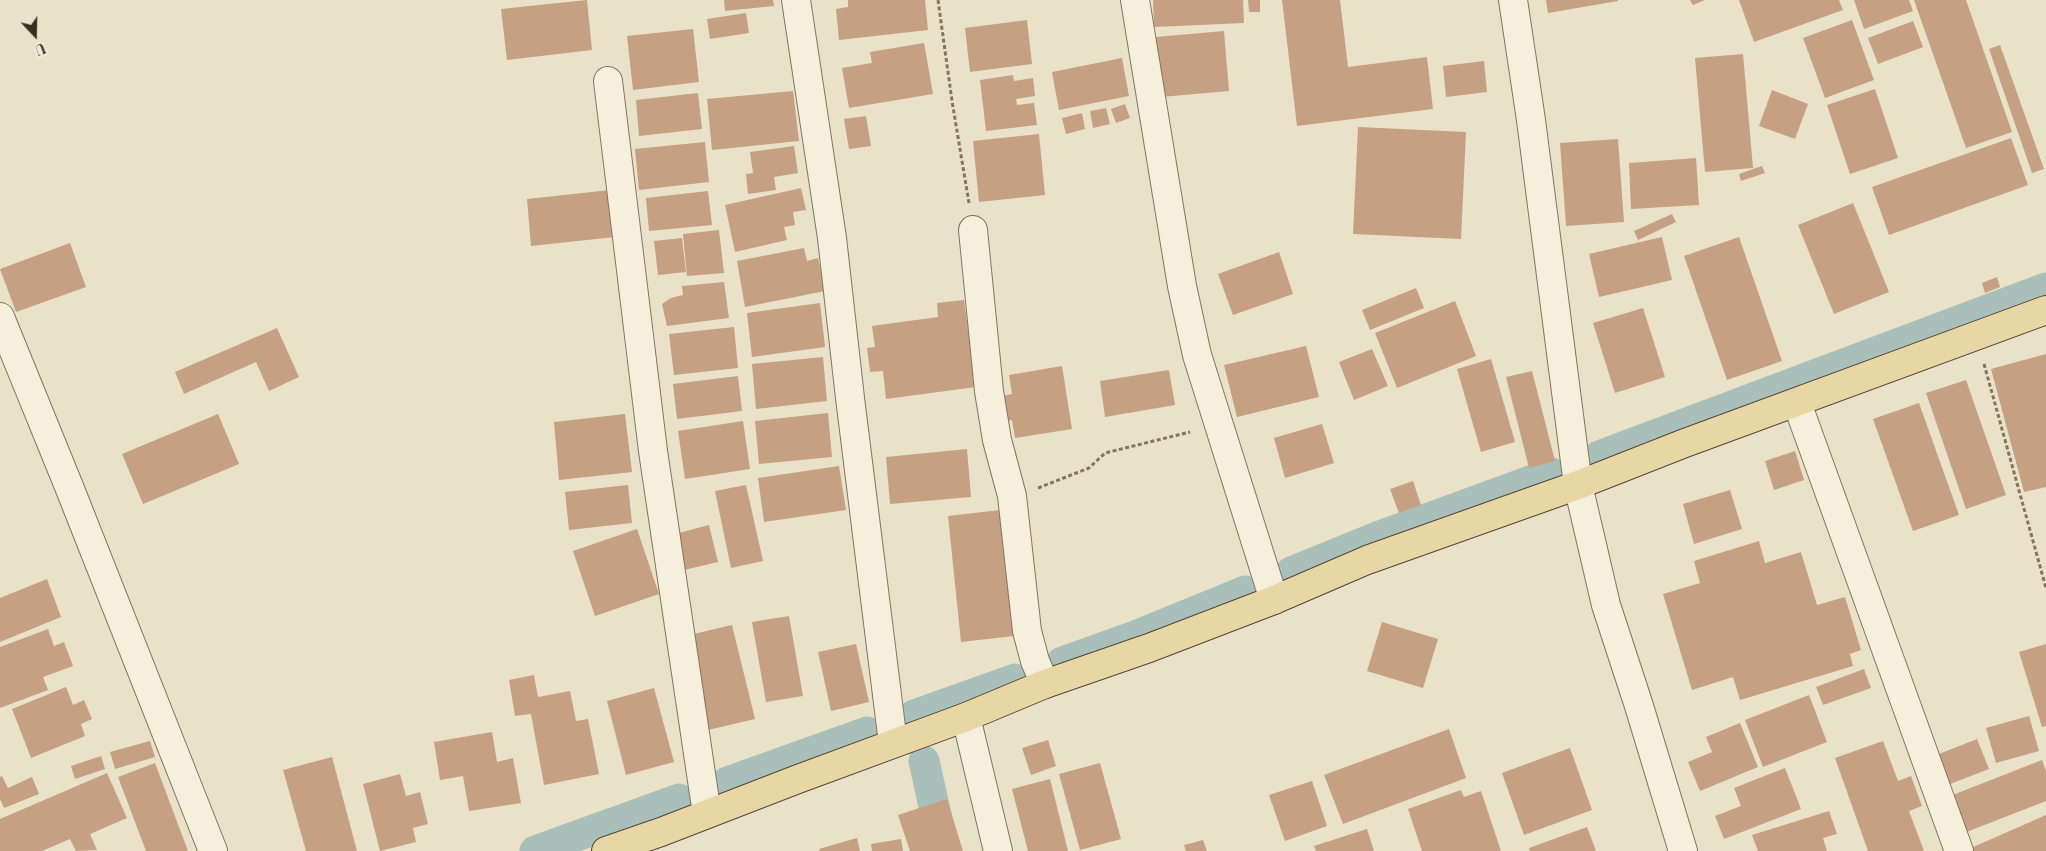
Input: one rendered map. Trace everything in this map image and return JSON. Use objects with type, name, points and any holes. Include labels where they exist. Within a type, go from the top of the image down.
[{"type":"main road","points":[[606,851],[966,717],[1045,684],[1148,648],[1274,600],[1368,560],[1578,485],[1684,443],[2046,310]]},
{"type":"street","points":[[796,0],[832,238],[893,743]]},
{"type":"street","points":[[1135,0],[1182,286],[1198,356],[1274,600]]},
{"type":"street","points":[[1513,0],[1531,120],[1578,485],[1606,604],[1640,706],[1682,851]]},
{"type":"street","points":[[608,81],[653,451],[707,814]]},
{"type":"street","points":[[973,230],[988,391],[997,440],[1012,496],[1027,631],[1035,662],[1045,684]]},
{"type":"street","points":[[0,317],[74,498],[213,851]]},
{"type":"street","points":[[1797,403],[1959,851]]},
{"type":"street","points":[[966,717],[998,851]]},
{"type":"path","points":[[938,0],[973,230]]},
{"type":"path","points":[[1976,336],[2046,588]]},
{"type":"path","points":[[1012,496],[1089,468],[1105,453],[1220,424]]},
{"type":"building","points":[[587,0],[592,50],[507,60],[501,9]]},
{"type":"building","points":[[724,0],[773,0],[774,6],[725,11]]},
{"type":"building","points":[[848,0],[925,0],[928,30],[839,40],[836,9],[848,7]]},
{"type":"building","points":[[1153,0],[1243,0],[1244,23],[1154,27]]},
{"type":"building","points":[[1248,0],[1260,0],[1260,12],[1249,12]]},
{"type":"building","points":[[1282,0],[1340,0],[1348,67],[1427,57],[1433,109],[1297,126]]},
{"type":"building","points":[[1546,0],[1618,0],[1618,1],[1548,13]]},
{"type":"building","points":[[1690,0],[1705,0],[1693,5]]},
{"type":"building","points":[[1739,0],[1839,0],[1843,10],[1754,42]]},
{"type":"building","points":[[1854,0],[1909,0],[1913,11],[1864,29]]},
{"type":"building","points":[[1914,0],[1966,0],[2012,132],[1966,148]]},
{"type":"building","points":[[746,13],[749,33],[710,39],[707,19]]},
{"type":"building","points":[[1027,20],[1032,64],[970,72],[965,28]]},
{"type":"building","points":[[1852,20],[1874,80],[1825,98],[1803,38]]},
{"type":"building","points":[[1913,21],[1923,47],[1878,64],[1868,38]]},
{"type":"building","points":[[693,29],[699,82],[633,90],[627,36]]},
{"type":"building","points":[[1224,31],[1229,91],[1161,97],[1156,37]]},
{"type":"building","points":[[924,43],[933,94],[849,108],[842,68],[872,63],[870,52]]},
{"type":"building","points":[[2000,45],[2044,169],[2032,173],[1989,49]]},
{"type":"building","points":[[1743,54],[1753,168],[1705,172],[1695,58]]},
{"type":"building","points":[[1122,58],[1129,96],[1059,110],[1052,72]]},
{"type":"building","points":[[1484,61],[1487,92],[1446,97],[1443,66]]},
{"type":"building","points":[[1013,75],[1014,81],[1033,78],[1035,96],[1016,99],[1017,105],[1034,103],[1037,125],[986,131],[980,80]]},
{"type":"building","points":[[1875,89],[1898,158],[1850,174],[1827,105]]},
{"type":"building","points":[[1772,90],[1808,104],[1795,139],[1759,126]]},
{"type":"building","points":[[793,91],[799,141],[712,150],[707,99]]},
{"type":"building","points":[[698,93],[702,129],[639,136],[636,100]]},
{"type":"building","points":[[1125,104],[1130,118],[1116,123],[1111,109]]},
{"type":"building","points":[[1106,108],[1110,124],[1093,128],[1090,111]]},
{"type":"building","points":[[1082,113],[1085,129],[1066,134],[1062,118]]},
{"type":"building","points":[[866,116],[871,146],[849,149],[844,119]]},
{"type":"building","points":[[1358,127],[1466,132],[1461,239],[1353,234]]},
{"type":"building","points":[[1039,134],[1045,195],[979,202],[973,141]]},
{"type":"building","points":[[2011,138],[2028,185],[1889,235],[1872,187]]},
{"type":"building","points":[[1618,139],[1624,222],[1566,226],[1560,143]]},
{"type":"building","points":[[705,142],[709,182],[639,190],[635,149]]},
{"type":"building","points":[[794,146],[798,173],[774,177],[776,190],[748,194],[746,174],[753,173],[750,152]]},
{"type":"building","points":[[1696,158],[1699,205],[1631,209],[1629,163]]},
{"type":"building","points":[[1762,166],[1765,173],[1741,181],[1739,174]]},
{"type":"building","points":[[801,188],[806,210],[793,212],[795,225],[784,227],[787,240],[735,252],[725,205]]},
{"type":"building","points":[[610,190],[615,237],[531,246],[527,199]]},
{"type":"building","points":[[708,191],[712,225],[649,231],[646,198]]},
{"type":"building","points":[[1853,203],[1889,292],[1834,314],[1798,225]]},
{"type":"building","points":[[1672,214],[1676,222],[1638,240],[1634,231]]},
{"type":"building","points":[[719,230],[724,273],[687,276],[683,234]]},
{"type":"building","points":[[1662,237],[1672,280],[1599,297],[1589,254]]},
{"type":"building","points":[[1739,237],[1782,361],[1727,380],[1684,256]]},
{"type":"building","points":[[682,238],[686,272],[658,275],[654,241]]},
{"type":"building","points":[[70,243],[86,287],[16,312],[0,269]]},
{"type":"building","points":[[804,248],[807,261],[818,258],[825,291],[745,307],[737,261]]},
{"type":"building","points":[[1279,252],[1293,294],[1233,315],[1218,274]]},
{"type":"building","points":[[1997,277],[2000,287],[1985,293],[1982,283]]},
{"type":"building","points":[[724,282],[729,318],[667,326],[662,304],[671,298],[683,295],[682,286]]},
{"type":"building","points":[[1416,288],[1424,308],[1370,330],[1362,310]]},
{"type":"building","points":[[964,300],[976,387],[886,399],[883,371],[870,372],[867,348],[875,347],[872,326],[938,317],[937,303]]},
{"type":"building","points":[[1455,301],[1476,356],[1397,388],[1375,333]]},
{"type":"building","points":[[820,303],[825,347],[752,357],[747,313]]},
{"type":"building","points":[[1643,308],[1665,377],[1615,393],[1593,323]]},
{"type":"building","points":[[734,327],[738,368],[674,375],[669,334]]},
{"type":"building","points":[[277,328],[299,377],[269,391],[256,362],[184,394],[175,372]]},
{"type":"building","points":[[1306,346],[1319,397],[1237,417],[1224,365]]},
{"type":"building","points":[[1372,349],[1388,386],[1354,400],[1339,362]]},
{"type":"building","points":[[2046,354],[2046,487],[2024,492],[1991,369]]},
{"type":"building","points":[[823,357],[827,401],[756,409],[752,364]]},
{"type":"building","points":[[1491,359],[1515,442],[1481,452],[1457,369]]},
{"type":"building","points":[[1062,366],[1072,429],[1015,438],[1012,420],[1000,422],[996,397],[1012,394],[1009,375]]},
{"type":"building","points":[[1169,370],[1175,405],[1105,417],[1100,381]]},
{"type":"building","points":[[1532,371],[1555,461],[1529,468],[1506,377]]},
{"type":"building","points":[[738,376],[742,411],[677,419],[673,384]]},
{"type":"building","points":[[1966,380],[2006,495],[1966,509],[1926,393]]},
{"type":"building","points":[[1919,403],[1959,515],[1913,531],[1873,419]]},
{"type":"building","points":[[828,413],[832,457],[759,464],[755,421]]},
{"type":"building","points":[[218,414],[239,464],[143,504],[122,454]]},
{"type":"building","points":[[625,414],[632,472],[559,480],[554,422]]},
{"type":"building","points":[[743,421],[750,469],[685,479],[678,431]]},
{"type":"building","points":[[1322,424],[1334,463],[1285,478],[1274,438]]},
{"type":"building","points":[[967,449],[971,497],[890,504],[886,457]]},
{"type":"building","points":[[1795,451],[1804,480],[1774,490],[1765,461]]},
{"type":"building","points":[[839,466],[846,510],[764,522],[758,478]]},
{"type":"building","points":[[1413,481],[1421,505],[1399,513],[1390,489]]},
{"type":"building","points":[[628,485],[632,523],[569,530],[565,492]]},
{"type":"building","points":[[746,485],[763,561],[731,568],[715,491]]},
{"type":"building","points":[[1730,490],[1742,529],[1694,544],[1683,504]]},
{"type":"building","points":[[1000,510],[1014,636],[961,642],[948,516]]},
{"type":"building","points":[[709,525],[718,562],[684,570],[675,534]]},
{"type":"building","points":[[637,529],[659,594],[595,616],[573,551]]},
{"type":"building","points":[[1759,541],[1765,563],[1801,552],[1817,605],[1845,597],[1861,650],[1850,654],[1853,666],[1740,700],[1733,677],[1692,690],[1663,594],[1700,583],[1694,561]]},
{"type":"building","points":[[47,579],[61,617],[0,642],[0,598]]},
{"type":"building","points":[[789,616],[803,696],[766,702],[752,622]]},
{"type":"building","points":[[1382,622],[1438,639],[1423,688],[1367,671]]},
{"type":"building","points":[[732,625],[755,719],[708,730],[685,636]]},
{"type":"building","points":[[48,629],[54,646],[64,642],[73,666],[43,677],[48,690],[0,708],[0,647]]},
{"type":"building","points":[[856,644],[869,702],[831,711],[818,652]]},
{"type":"building","points":[[2046,644],[2046,726],[2042,727],[2019,652]]},
{"type":"building","points":[[1864,669],[1871,688],[1823,705],[1816,687]]},
{"type":"building","points":[[534,675],[538,697],[570,691],[576,721],[588,719],[599,774],[544,785],[531,714],[515,716],[509,680]]},
{"type":"building","points":[[66,687],[73,705],[84,700],[92,719],[81,724],[85,736],[31,758],[12,709]]},
{"type":"building","points":[[654,688],[674,762],[626,775],[607,701]]},
{"type":"building","points":[[1809,695],[1827,742],[1763,767],[1745,720]]},
{"type":"building","points":[[2029,716],[2039,751],[1996,763],[1986,728]]},
{"type":"building","points":[[1740,723],[1758,767],[1700,791],[1688,762],[1712,752],[1706,737]]},
{"type":"building","points":[[1449,729],[1466,778],[1343,824],[1324,775]]},
{"type":"building","points":[[492,732],[497,762],[513,758],[521,803],[469,811],[463,776],[440,780],[434,742]]},
{"type":"building","points":[[1977,739],[1989,769],[1945,786],[1934,756]]},
{"type":"building","points":[[1048,740],[1056,766],[1031,775],[1022,748]]},
{"type":"building","points":[[150,741],[155,757],[115,769],[110,752]]},
{"type":"building","points":[[1883,741],[1898,781],[1911,776],[1922,806],[1909,811],[1924,851],[1868,851],[1835,758]]},
{"type":"building","points":[[1570,748],[1592,810],[1524,835],[1502,773]]},
{"type":"building","points":[[101,756],[105,769],[75,779],[71,766]]},
{"type":"building","points":[[332,757],[357,851],[306,851],[283,770]]},
{"type":"building","points":[[2042,760],[2046,771],[2046,801],[1964,833],[1950,796]]},
{"type":"building","points":[[155,763],[188,851],[146,851],[118,777]]},
{"type":"building","points":[[1100,763],[1121,839],[1080,850],[1059,774]]},
{"type":"building","points":[[1785,768],[1801,809],[1724,839],[1715,816],[1741,806],[1734,788]]},
{"type":"building","points":[[107,773],[127,818],[90,834],[97,850],[76,851],[70,839],[42,851],[0,851],[0,819]]},
{"type":"building","points":[[400,774],[406,796],[420,792],[428,824],[413,828],[416,842],[380,851],[363,784]]},
{"type":"building","points":[[2,776],[8,788],[32,777],[39,794],[4,808],[0,799],[0,777]]},
{"type":"building","points":[[1050,779],[1068,851],[1028,851],[1012,789]]},
{"type":"building","points":[[1312,781],[1327,826],[1285,841],[1269,795]]},
{"type":"building","points":[[1461,790],[1464,797],[1481,791],[1501,851],[1422,851],[1408,809]]},
{"type":"building","points":[[947,799],[963,851],[910,851],[898,815]]},
{"type":"building","points":[[1829,811],[1837,834],[1823,838],[1827,851],[1758,851],[1752,835]]},
{"type":"building","points":[[2046,815],[2046,851],[1972,851],[1971,848]]},
{"type":"building","points":[[1587,827],[1596,851],[1530,851],[1529,848]]},
{"type":"building","points":[[1367,829],[1374,851],[1316,851],[1314,846]]},
{"type":"building","points":[[857,838],[860,851],[820,851],[819,849]]},
{"type":"building","points":[[901,839],[903,851],[872,851],[871,844]]},
{"type":"building","points":[[1203,840],[1207,851],[1186,851],[1184,845]]},
{"type":"waterway","points":[[1599,456],[2046,288]]},
{"type":"waterway","points":[[1291,572],[1377,537],[1552,473]]},
{"type":"waterway","points":[[1062,662],[1135,636],[1245,591]]},
{"type":"waterway","points":[[915,717],[914,715],[1015,679]]},
{"type":"waterway","points":[[727,782],[867,732]]},
{"type":"waterway","points":[[924,761],[944,851]]},
{"type":"waterway","points":[[535,851],[679,799]]}]
